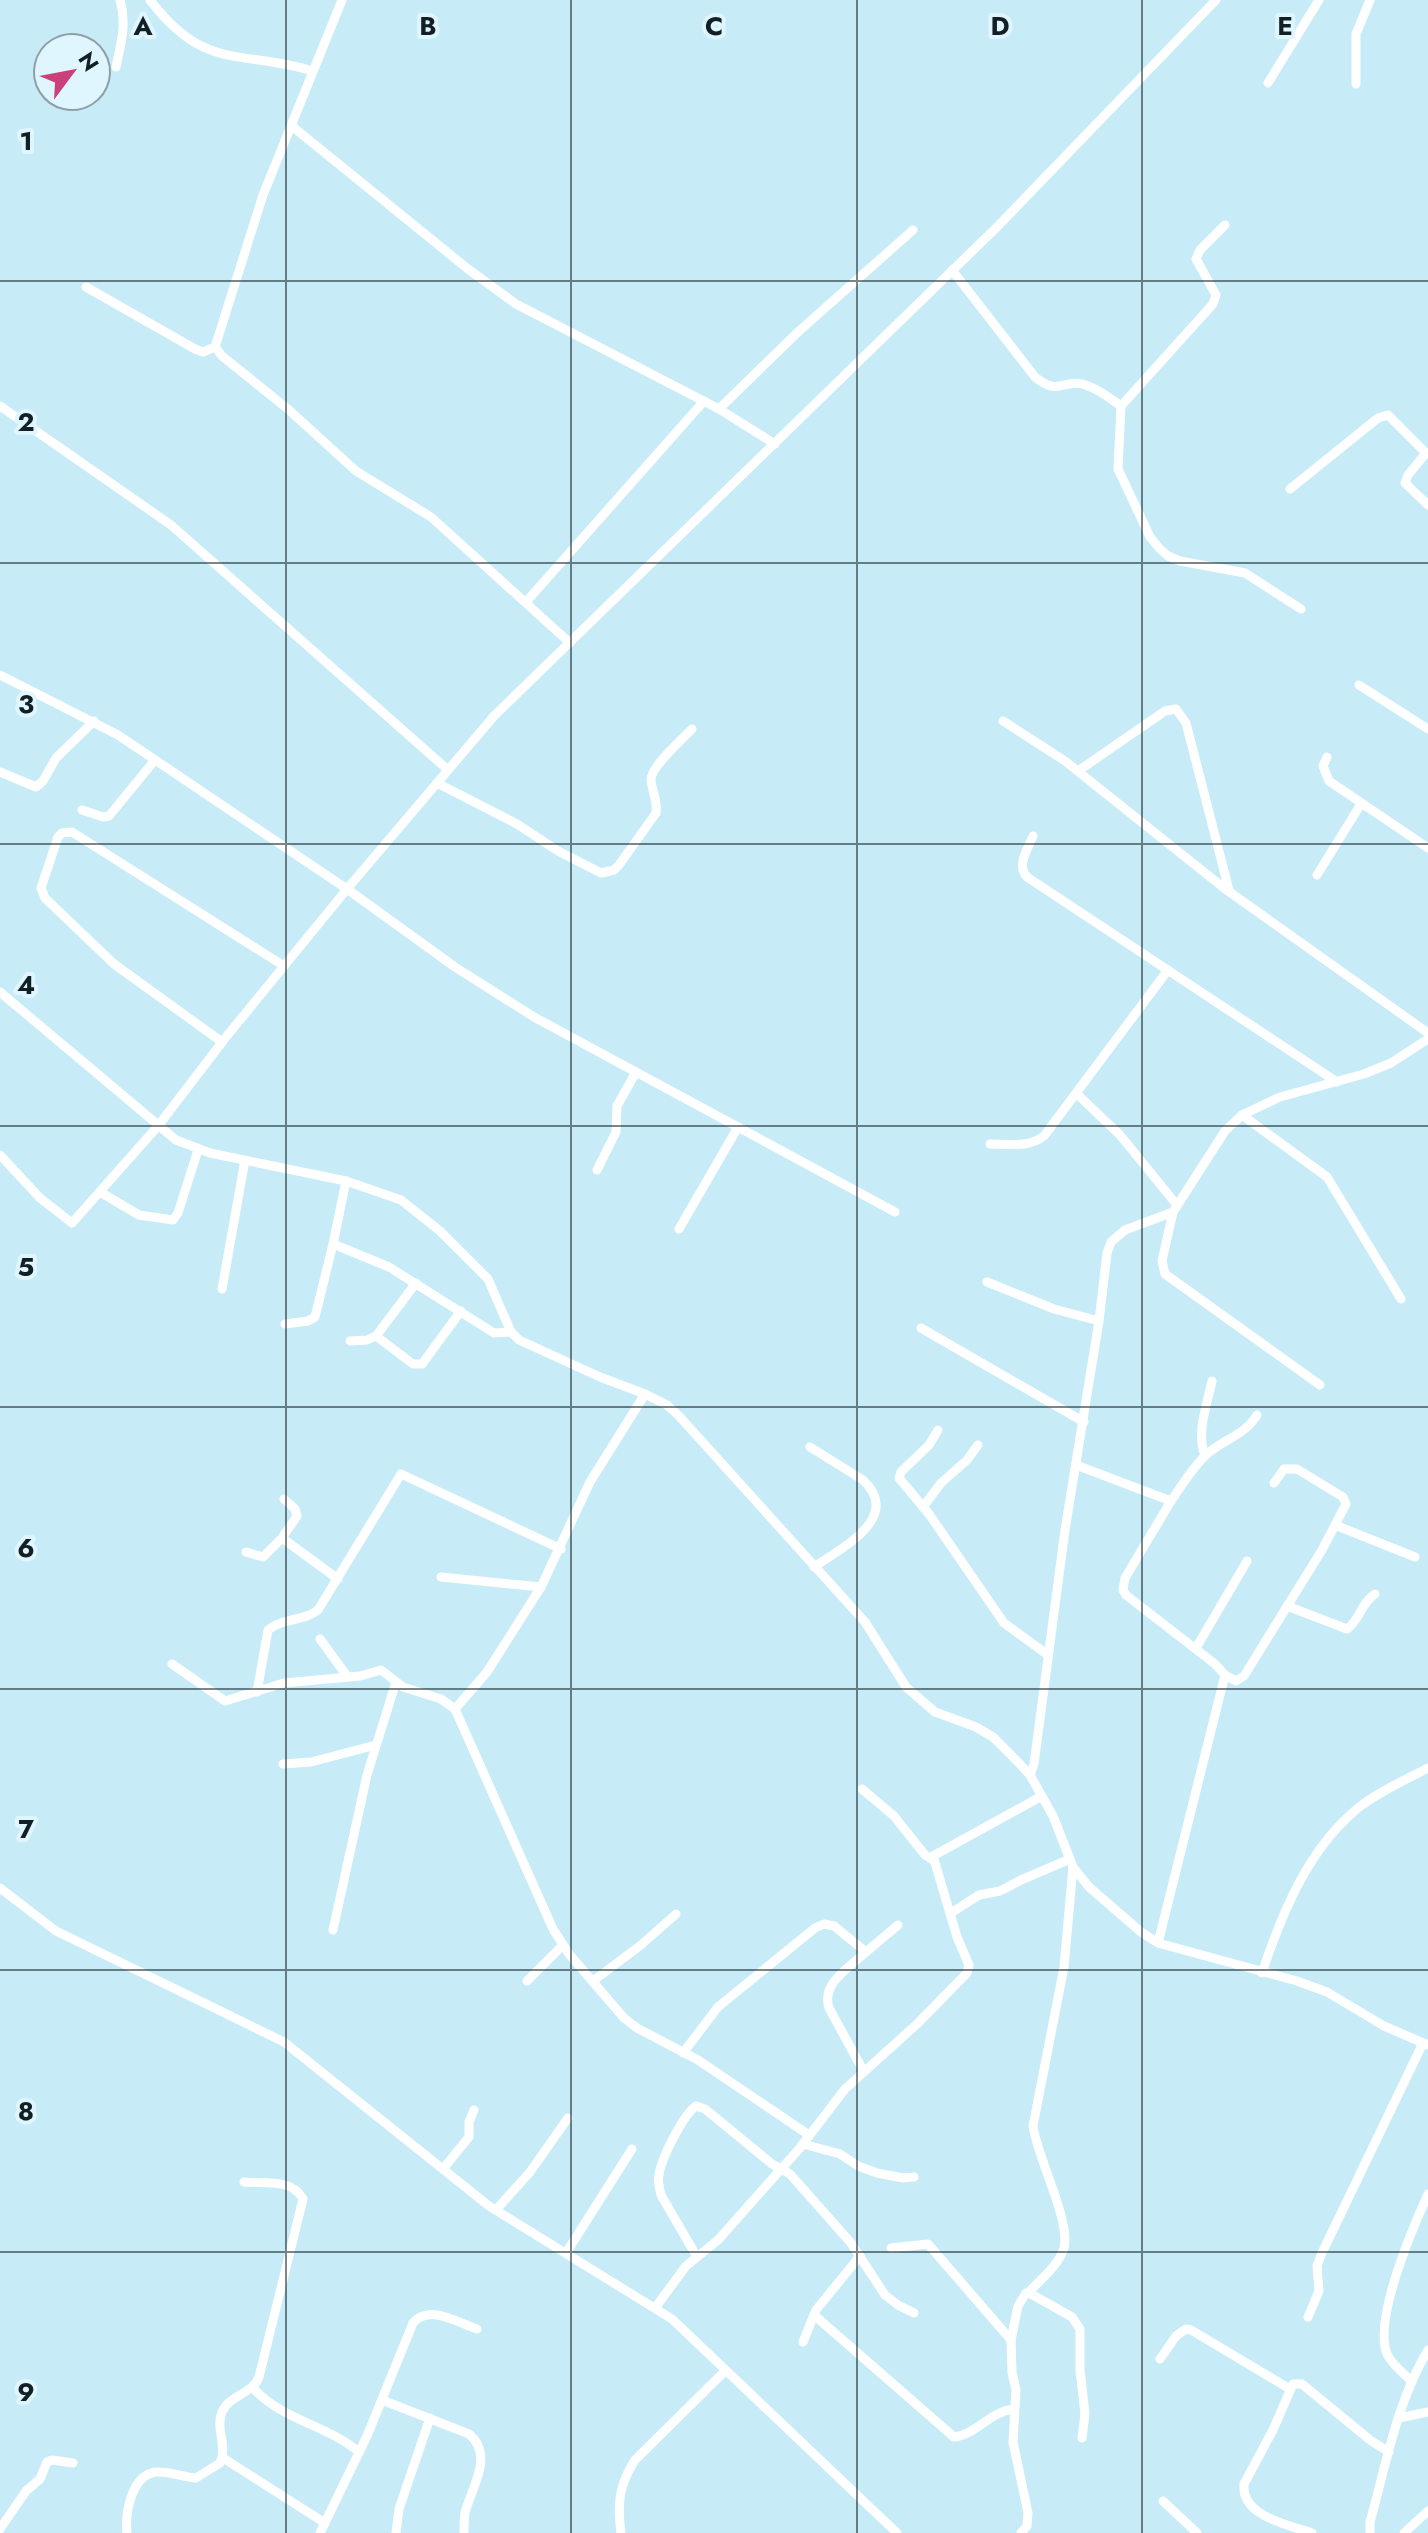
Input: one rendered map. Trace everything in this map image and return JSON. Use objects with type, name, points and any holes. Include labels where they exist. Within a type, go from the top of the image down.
[{"type":"street","points":[[116,67],[124,29],[120,0]]},
{"type":"street","points":[[150,0],[177,31],[209,50],[241,60],[290,64],[313,71]]},
{"type":"street","points":[[86,287],[195,349],[203,352],[215,347],[263,195],[342,0]]},
{"type":"street","points":[[0,1155],[48,1205],[72,1223],[158,1126],[347,889],[494,716],[952,270],[1216,0]]},
{"type":"street","points":[[1268,83],[1319,0]]},
{"type":"street","points":[[1356,84],[1356,34],[1370,0]]},
{"type":"street","points":[[293,127],[468,269],[516,304],[719,409],[775,444]]},
{"type":"street","points":[[1225,225],[1200,250],[1196,259],[1216,295],[1213,304],[1121,406],[1116,456],[1118,469],[1150,537],[1168,556],[1245,573],[1301,609]]},
{"type":"street","points":[[719,409],[798,332],[913,230]]},
{"type":"street","points":[[952,270],[1035,377],[1046,386],[1088,386],[1121,406]]},
{"type":"street","points":[[215,347],[231,365],[283,404],[356,471],[419,508],[441,525],[570,643]]},
{"type":"street","points":[[526,602],[704,401]]},
{"type":"street","points":[[0,406],[171,525],[448,770]]},
{"type":"street","points":[[1290,489],[1384,415],[1391,417],[1427,452],[1405,483],[1428,505]]},
{"type":"street","points":[[0,675],[94,721],[155,760],[347,889],[455,967],[534,1017],[895,1212]]},
{"type":"street","points":[[1359,685],[1428,729]]},
{"type":"street","points":[[1078,771],[1165,711],[1176,709],[1186,723],[1229,891]]},
{"type":"street","points":[[0,772],[36,787],[56,758],[94,721]]},
{"type":"street","points":[[1003,721],[1078,771],[1229,891],[1428,1033]]},
{"type":"street","points":[[437,783],[517,824],[592,871],[607,872],[619,865],[651,822],[657,803],[651,775],[692,729]]},
{"type":"street","points":[[1327,757],[1323,766],[1325,776],[1428,848]]},
{"type":"street","points":[[82,810],[109,816],[155,760]]},
{"type":"street","points":[[1317,875],[1361,804]]},
{"type":"street","points":[[222,1042],[114,964],[45,898],[41,888],[58,837],[62,833],[72,832],[284,966]]},
{"type":"street","points":[[1033,836],[1022,863],[1023,873],[1027,877],[1337,1082]]},
{"type":"street","points":[[990,1144],[1035,1143],[1051,1129],[1168,970]]},
{"type":"street","points":[[0,992],[176,1140],[198,1150],[346,1181],[401,1200],[440,1231],[488,1279],[511,1332],[519,1340],[667,1405],[865,1622],[900,1678],[920,1700],[935,1712],[976,1727],[993,1737],[1030,1775],[1072,1863],[1097,1894],[1141,1932],[1158,1943],[1327,1992],[1384,2026],[1425,2044],[1321,2255],[1317,2266],[1319,2291],[1308,2317]]},
{"type":"street","points":[[1320,1385],[1165,1274],[1162,1261],[1175,1208],[1225,1131],[1242,1115],[1280,1097],[1391,1063],[1428,1039]]},
{"type":"street","points":[[597,1170],[616,1132],[617,1106],[636,1072]]},
{"type":"street","points":[[1077,1094],[1120,1135],[1175,1208]]},
{"type":"street","points":[[1242,1115],[1327,1177],[1401,1299]]},
{"type":"street","points":[[679,1229],[738,1127]]},
{"type":"street","points":[[100,1192],[139,1215],[173,1220],[198,1150]]},
{"type":"street","points":[[222,1289],[245,1160]]},
{"type":"street","points":[[285,1324],[315,1317],[346,1181]]},
{"type":"street","points":[[1030,1775],[1107,1253],[1111,1242],[1125,1230],[1175,1208]]},
{"type":"street","points":[[333,1244],[378,1262],[416,1283],[494,1333],[511,1332]]},
{"type":"street","points":[[987,1282],[1054,1309],[1099,1321]]},
{"type":"street","points":[[350,1341],[376,1336],[416,1283]]},
{"type":"street","points":[[376,1336],[413,1364],[422,1364],[461,1311]]},
{"type":"street","points":[[921,1328],[1084,1422]]},
{"type":"street","points":[[1205,1456],[1202,1428],[1212,1381]]},
{"type":"street","points":[[455,1709],[487,1672],[541,1587],[590,1482],[645,1394]]},
{"type":"street","points":[[1257,1415],[1246,1431],[1222,1442],[1205,1456],[1171,1501],[1125,1578],[1123,1590],[1236,1681],[1242,1679],[1346,1504],[1343,1497],[1297,1469],[1284,1469],[1274,1483]]},
{"type":"street","points":[[938,1430],[929,1445],[899,1475],[901,1482],[923,1507],[1004,1623],[1048,1655]]},
{"type":"street","points":[[923,1507],[941,1483],[967,1460],[978,1445]]},
{"type":"street","points":[[810,1447],[863,1480],[874,1499],[874,1517],[868,1528],[814,1567]]},
{"type":"street","points":[[1076,1465],[1171,1501]]},
{"type":"street","points":[[257,1692],[268,1630],[283,1620],[313,1614],[323,1604],[401,1474],[561,1549]]},
{"type":"street","points":[[246,1552],[263,1557],[282,1538],[297,1516],[295,1509],[284,1499]]},
{"type":"street","points":[[1335,1525],[1415,1557]]},
{"type":"street","points":[[282,1538],[338,1579]]},
{"type":"street","points":[[1196,1648],[1247,1561]]},
{"type":"street","points":[[441,1577],[541,1587]]},
{"type":"street","points":[[1287,1606],[1347,1629],[1365,1601],[1375,1594]]},
{"type":"street","points":[[320,1639],[347,1676]]},
{"type":"street","points":[[172,1664],[225,1701],[284,1683],[360,1676],[381,1670],[396,1682],[441,1699],[455,1709],[562,1946],[637,2028],[683,2053],[806,2140],[877,2173],[914,2177]]},
{"type":"street","points":[[1158,1943],[1225,1675]]},
{"type":"street","points":[[333,1930],[367,1775],[396,1682]]},
{"type":"street","points":[[283,1764],[311,1762],[376,1745]]},
{"type":"street","points":[[1262,1973],[1278,1925],[1298,1884],[1337,1828],[1359,1807],[1428,1768]]},
{"type":"street","points":[[862,1789],[894,1816],[925,1855],[933,1860]]},
{"type":"street","points":[[655,2308],[686,2266],[718,2240],[782,2168],[837,2098],[967,1973],[969,1965],[933,1860],[935,1853],[1042,1796]]},
{"type":"street","points":[[951,1913],[979,1895],[1000,1891],[1021,1880],[1072,1863]]},
{"type":"street","points":[[1021,2533],[1027,2526],[1028,2513],[1013,2442],[1016,2390],[1011,2340],[1018,2306],[1024,2294],[1056,2263],[1064,2249],[1060,2216],[1033,2126],[1064,1967],[1072,1863]]},
{"type":"street","points":[[0,1888],[56,1931],[284,2042],[496,2210],[672,2319],[897,2533]]},
{"type":"street","points":[[593,1981],[676,1914]]},
{"type":"street","points":[[683,2053],[718,2007],[819,1925],[834,1926],[866,1952]]},
{"type":"street","points":[[864,2072],[826,1998],[832,1984],[898,1925]]},
{"type":"street","points":[[527,1981],[562,1946]]},
{"type":"street","points":[[697,2257],[661,2195],[658,2183],[663,2161],[696,2106],[705,2109],[772,2164],[782,2168],[831,2220],[860,2256],[885,2295],[914,2313]]},
{"type":"street","points":[[443,2169],[469,2137],[469,2122],[474,2110]]},
{"type":"street","points":[[496,2210],[530,2172],[568,2118]]},
{"type":"street","points":[[566,2253],[632,2149]]},
{"type":"street","points":[[127,2533],[131,2496],[147,2476],[158,2472],[196,2478],[223,2458],[219,2426],[221,2414],[233,2397],[253,2388],[259,2377],[303,2199],[298,2191],[281,2184],[244,2182]]},
{"type":"street","points":[[1412,2382],[1387,2353],[1385,2336],[1393,2283],[1403,2249],[1428,2194]]},
{"type":"street","points":[[891,2248],[928,2244],[1011,2340]]},
{"type":"street","points":[[803,2342],[814,2315],[860,2256]]},
{"type":"street","points":[[1028,2293],[1072,2317],[1080,2329],[1080,2370],[1085,2414],[1082,2438]]},
{"type":"street","points":[[223,2458],[323,2528],[418,2316],[430,2313],[477,2329]]},
{"type":"street","points":[[814,2315],[954,2437],[963,2436],[996,2413],[1014,2409]]},
{"type":"street","points":[[1160,2359],[1176,2336],[1186,2329],[1191,2330],[1290,2389]]},
{"type":"street","points":[[1370,2533],[1370,2522],[1399,2418],[1428,2350]]},
{"type":"street","points":[[621,2533],[619,2494],[635,2460],[725,2371]]},
{"type":"street","points":[[1312,2533],[1252,2508],[1243,2493],[1244,2484],[1293,2384],[1302,2384],[1389,2452]]},
{"type":"street","points":[[253,2388],[273,2406],[343,2439],[359,2452]]},
{"type":"street","points":[[382,2400],[469,2434],[479,2447],[481,2468],[465,2512],[464,2533]]},
{"type":"street","points":[[1399,2418],[1428,2412]]},
{"type":"street","points":[[396,2533],[399,2509],[430,2418]]},
{"type":"street","points":[[0,2529],[26,2491],[40,2479],[47,2462],[73,2463]]},
{"type":"street","points":[[1163,2501],[1197,2533]]},
{"type":"street","points":[[1404,2533],[1428,2511]]}]
